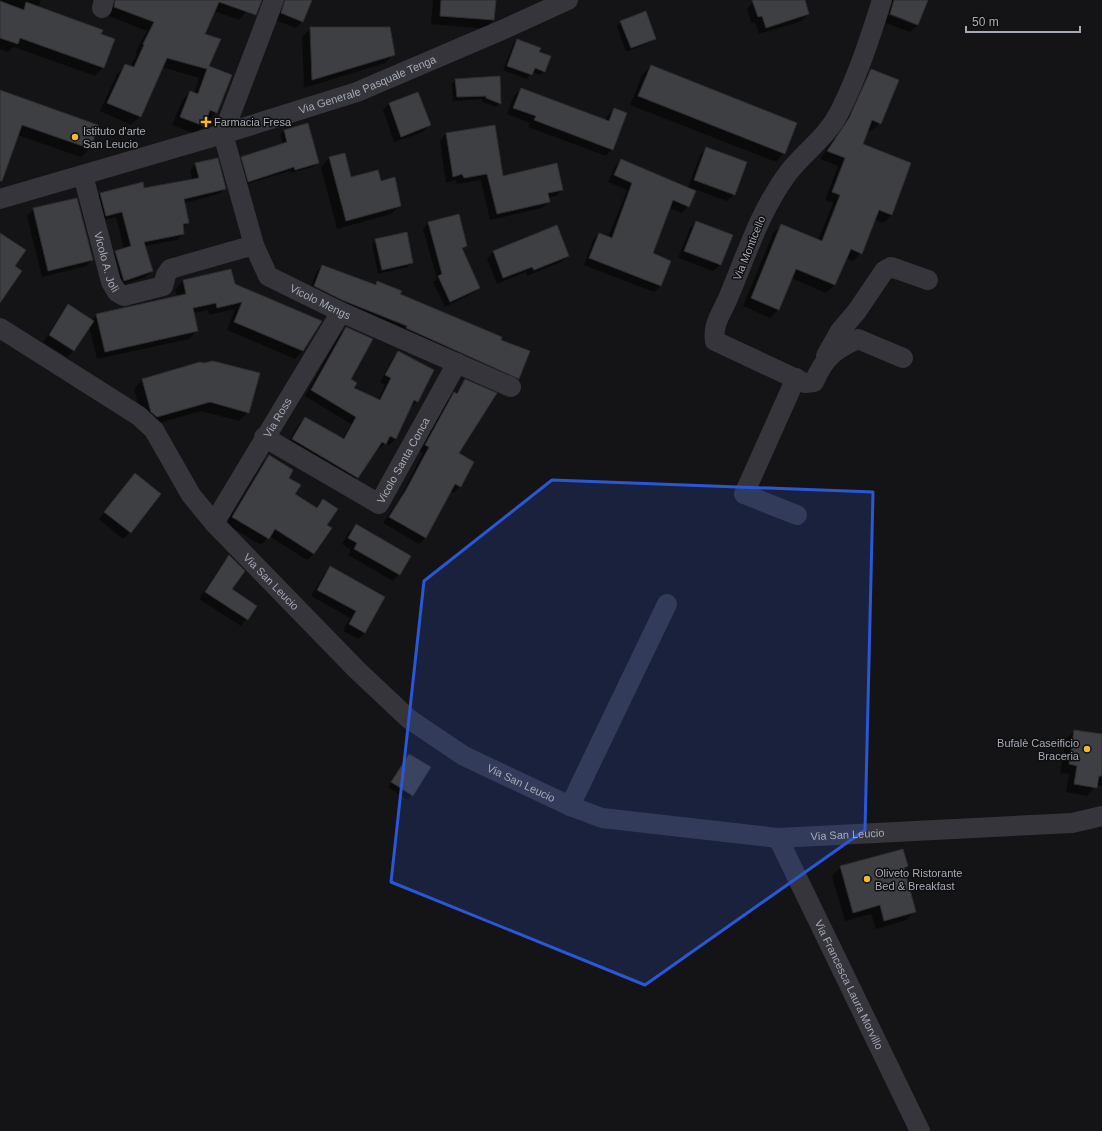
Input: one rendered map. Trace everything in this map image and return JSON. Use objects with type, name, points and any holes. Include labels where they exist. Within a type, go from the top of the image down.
[{"type":"street","points":[[223,134],[274,0]]},
{"type":"street","name":"Via Generale Pasquale Tenga","points":[[0,199],[223,134],[357,92],[568,0]]},
{"type":"street","name":"Via Monticello","points":[[882,0],[872,33],[839,114],[817,143],[789,172],[756,226],[728,298],[713,331],[715,341],[805,383],[814,382],[822,363],[840,331],[857,312],[884,271],[892,267],[928,280]]},
{"type":"street","name":"Vicolo Mengs","points":[[223,134],[254,245],[268,276],[341,312],[511,387]]},
{"type":"street","name":"Vicolo A. Joli","points":[[83,175],[111,282],[117,292],[124,296],[163,286],[166,275],[170,269],[254,245]]},
{"type":"street","name":"Via Ross","points":[[214,523],[264,437],[341,312]]},
{"type":"street","name":"Via San Leucio","points":[[0,328],[144,421],[154,430],[191,495],[214,523],[352,664],[409,719],[464,756],[570,806],[602,818],[778,838],[1072,824],[1102,816]]},
{"type":"street","name":"Via Monticello","points":[[822,363],[843,346],[858,339],[903,358]]},
{"type":"street","name":"Vicolo Santa Conca","points":[[264,437],[380,504],[457,363]]},
{"type":"street","points":[[796,378],[744,494],[796,515]]},
{"type":"street","points":[[570,806],[667,604]]},
{"type":"street","name":"Via Francesca Laura Morvillo","points":[[778,838],[920,1131]]},
{"type":"highlighted area","points":[[552,480],[873,492],[865,830],[645,985],[391,882],[424,581]]},
{"type":"building","points":[[115,0],[262,0],[256,15],[219,2],[205,34],[221,39],[209,66],[232,75],[217,113],[210,110],[204,126],[180,117],[190,91],[198,94],[207,69],[167,58],[141,117],[107,103],[125,64],[134,67],[154,22],[114,7]]},
{"type":"building","points":[[285,0],[312,0],[303,22],[281,13]]},
{"type":"building","points":[[441,0],[496,0],[494,20],[440,16]]},
{"type":"building","points":[[752,0],[805,0],[809,14],[766,28],[762,16],[758,17]]},
{"type":"building","points":[[894,0],[928,0],[918,25],[890,14]]},
{"type":"building","points":[[0,1],[24,10],[26,2],[103,30],[101,34],[115,39],[104,68],[20,38],[18,44],[0,38]]},
{"type":"building","points":[[646,11],[656,39],[631,48],[620,21]]},
{"type":"building","points":[[310,27],[390,27],[395,55],[312,80]]},
{"type":"building","points":[[517,39],[541,48],[539,52],[551,56],[545,72],[535,68],[532,75],[507,66]]},
{"type":"building","points":[[651,65],[797,123],[785,154],[638,96]]},
{"type":"building","points":[[871,69],[899,80],[881,124],[872,120],[863,144],[911,163],[892,215],[879,210],[862,254],[851,249],[835,285],[796,269],[779,310],[751,298],[781,224],[822,241],[840,195],[832,192],[845,158],[827,151],[849,118]]},
{"type":"building","points":[[500,76],[501,104],[486,98],[486,96],[457,97],[455,79]]},
{"type":"building","points":[[521,88],[609,121],[614,108],[627,113],[613,150],[534,120],[536,116],[513,108]]},
{"type":"building","name":"Istituto d'arte San Leucio","points":[[0,90],[98,125],[91,149],[22,125],[2,181],[0,181]]},
{"type":"building","points":[[418,92],[431,125],[401,137],[389,103]]},
{"type":"building","points":[[308,123],[319,163],[295,170],[294,167],[248,182],[241,157],[287,142],[284,130]]},
{"type":"building","points":[[495,125],[503,176],[557,163],[563,190],[548,193],[550,202],[497,214],[487,174],[464,178],[462,174],[453,177],[446,133]]},
{"type":"building","points":[[706,147],[747,162],[735,195],[694,180]]},
{"type":"building","points":[[345,153],[351,177],[378,170],[381,181],[395,177],[401,206],[346,221],[329,157]]},
{"type":"building","points":[[218,158],[226,189],[184,199],[189,223],[183,224],[184,234],[144,242],[153,271],[124,281],[115,251],[131,246],[122,212],[106,216],[100,193],[143,182],[144,188],[199,178],[195,163]]},
{"type":"building","points":[[621,159],[696,191],[689,207],[673,200],[653,253],[671,261],[661,286],[589,258],[599,233],[612,238],[632,183],[614,175]]},
{"type":"building","points":[[77,198],[93,260],[48,271],[33,208]]},
{"type":"building","points":[[459,214],[467,246],[462,248],[480,288],[450,302],[438,276],[442,274],[428,222]]},
{"type":"building","points":[[696,221],[733,235],[721,265],[684,251]]},
{"type":"building","points":[[557,225],[569,256],[534,270],[532,267],[503,278],[493,251]]},
{"type":"building","points":[[407,232],[413,263],[382,270],[375,239]]},
{"type":"building","points":[[0,233],[26,250],[15,266],[22,271],[0,303]]},
{"type":"building","points":[[322,265],[376,285],[377,281],[402,291],[400,294],[502,337],[501,340],[530,351],[519,379],[406,328],[407,326],[342,300],[314,286]]},
{"type":"building","points":[[231,269],[235,284],[322,321],[303,351],[234,322],[242,302],[217,308],[216,303],[193,308],[198,331],[105,352],[96,314],[186,294],[183,280]]},
{"type":"building","points":[[68,304],[94,321],[74,351],[49,335]]},
{"type":"building","points":[[346,327],[373,339],[351,379],[357,383],[354,388],[380,400],[391,378],[385,375],[398,351],[434,370],[418,402],[414,400],[396,439],[390,436],[386,444],[382,442],[358,478],[292,439],[305,417],[344,439],[356,417],[311,390]]},
{"type":"building","points":[[213,361],[260,373],[249,413],[210,402],[157,417],[151,412],[142,379],[200,362],[204,363]]},
{"type":"building","points":[[465,379],[497,393],[459,453],[474,462],[461,487],[455,484],[426,538],[389,517],[406,490],[429,447],[425,445],[454,392],[457,394]]},
{"type":"building","points":[[269,455],[293,470],[289,478],[301,485],[295,494],[317,508],[323,499],[338,509],[327,525],[332,528],[314,554],[275,529],[269,539],[232,517]]},
{"type":"building","points":[[135,473],[161,494],[131,533],[104,512]]},
{"type":"building","points":[[356,524],[411,556],[400,575],[354,549],[357,543],[348,538]]},
{"type":"building","points":[[229,555],[245,571],[232,589],[257,606],[248,620],[205,592]]},
{"type":"building","points":[[330,566],[385,597],[365,633],[349,624],[356,611],[317,590]]},
{"type":"building","name":"Bufalè Caseificio Braceria","points":[[1074,730],[1102,734],[1102,776],[1099,776],[1097,788],[1074,784],[1077,766],[1069,764]]},
{"type":"building","points":[[409,754],[431,767],[413,796],[391,782]]},
{"type":"building","name":"Oliveto Ristorante Bed & Breakfast","points":[[903,849],[908,866],[904,868],[916,912],[884,921],[880,905],[853,913],[840,866]]},
{"type":"place","name":"Farmacia Fresa","points":[[206,122]]},
{"type":"place","name":"Istituto d'arte San Leucio","points":[[75,137]]},
{"type":"place","name":"Bufalè Caseificio Braceria","points":[[1087,749]]},
{"type":"place","name":"Oliveto Ristorante Bed & Breakfast","points":[[867,879]]}]
